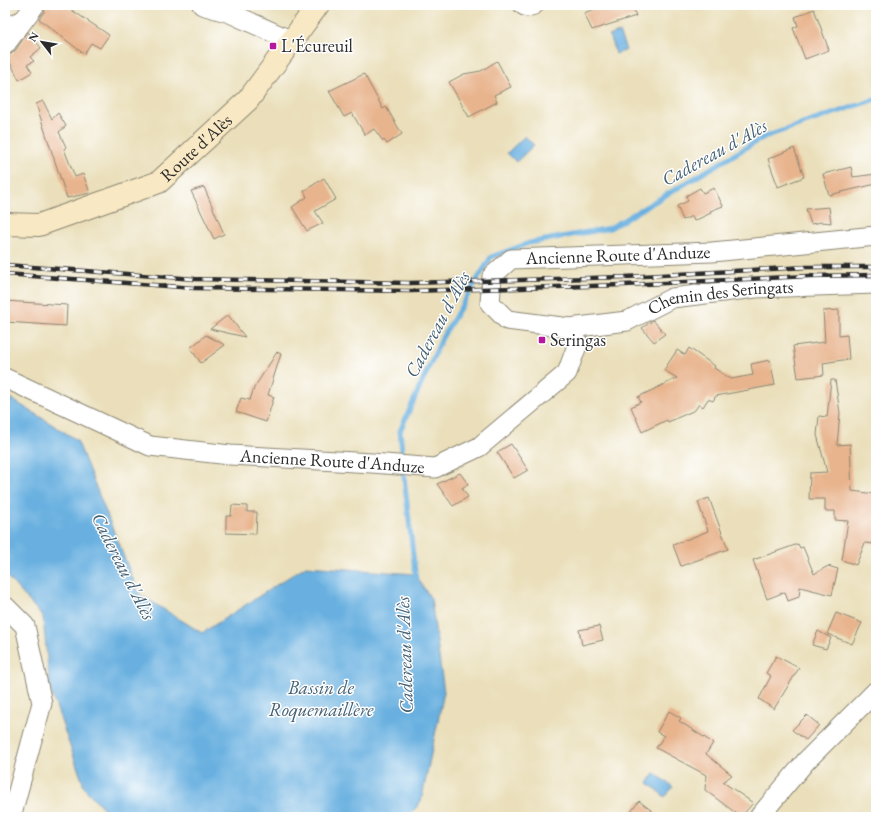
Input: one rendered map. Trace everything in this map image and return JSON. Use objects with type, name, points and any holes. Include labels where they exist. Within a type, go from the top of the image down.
[{"type":"main road","name":"Route d'Alès","points":[[5,224],[39,225],[159,182],[248,100],[318,5]]},
{"type":"street","points":[[202,5],[232,9],[292,41]]},
{"type":"street","points":[[523,5],[527,7],[534,5]]},
{"type":"street","points":[[5,45],[32,9]]},
{"type":"street","name":"Ancienne Route d'Anduze","points":[[5,378],[150,446],[230,455],[435,468],[479,447],[567,373],[578,343],[570,328],[507,320],[490,304],[492,276],[511,259],[545,256],[712,252],[876,236]]},
{"type":"street","name":"Chemin des Seringats","points":[[570,328],[627,321],[672,298],[756,288],[876,284]]},
{"type":"street","points":[[5,606],[25,626],[42,703],[11,817]]},
{"type":"street","points":[[759,817],[806,761],[876,691]]},
{"type":"lane","points":[[5,22],[32,9]]},
{"type":"water","points":[[619,32],[626,50],[616,54],[609,36]]},
{"type":"water","points":[[525,136],[534,145],[516,162],[507,153]]},
{"type":"water","name":"Bassin de Roquemaillère","points":[[5,395],[77,440],[139,594],[202,633],[306,566],[415,574],[431,599],[444,692],[421,802],[408,817],[112,817],[85,789],[50,689],[43,617],[5,574]]},
{"type":"water","points":[[655,773],[673,787],[665,797],[648,783]]},
{"type":"building","points":[[46,5],[64,5],[109,35],[100,48],[91,43],[84,54],[39,19],[44,12]]},
{"type":"building","points":[[606,5],[632,5],[636,16],[592,30],[584,13]]},
{"type":"building","points":[[814,9],[829,50],[805,59],[793,28],[798,26],[795,17]]},
{"type":"building","points":[[28,32],[41,48],[30,57],[34,61],[27,65],[32,72],[19,80],[7,56],[14,52]]},
{"type":"building","points":[[497,61],[511,87],[494,95],[497,102],[469,117],[449,82],[464,74],[481,71]]},
{"type":"building","points":[[364,74],[383,109],[386,107],[402,134],[387,144],[374,129],[365,135],[352,113],[344,117],[329,91]]},
{"type":"building","points":[[43,101],[52,119],[58,113],[66,126],[59,132],[66,147],[64,149],[75,177],[83,174],[90,193],[67,198],[36,104]]},
{"type":"building","points":[[794,148],[804,177],[778,187],[768,159]]},
{"type":"building","points":[[851,167],[853,177],[876,174],[876,184],[829,195],[823,174]]},
{"type":"building","points":[[324,178],[336,199],[315,211],[323,223],[307,231],[292,207],[307,197],[304,191]]},
{"type":"building","points":[[204,187],[224,234],[214,239],[191,191]]},
{"type":"building","points":[[700,188],[703,193],[714,188],[723,206],[710,211],[711,213],[694,221],[692,216],[683,220],[677,206],[688,201],[686,196]]},
{"type":"building","points":[[829,207],[831,223],[822,222],[811,224],[806,209]]},
{"type":"building","points":[[5,301],[67,305],[66,326],[5,322]]},
{"type":"building","points":[[839,310],[839,336],[847,335],[849,359],[823,363],[824,375],[798,378],[793,346],[825,342],[823,311]]},
{"type":"building","points":[[228,315],[245,337],[210,329]]},
{"type":"building","points":[[653,320],[665,334],[654,342],[642,328]]},
{"type":"building","points":[[206,335],[225,345],[201,363],[190,348]]},
{"type":"building","points":[[689,348],[715,366],[714,368],[731,379],[753,375],[751,364],[770,360],[775,385],[716,396],[713,401],[708,399],[703,407],[699,404],[695,410],[668,422],[667,420],[642,432],[631,407],[641,402],[638,397],[677,378],[664,370],[677,350],[685,355]]},
{"type":"building","points":[[277,352],[281,354],[268,395],[274,397],[266,422],[236,412],[241,398],[250,400],[254,388]]},
{"type":"building","points":[[831,380],[835,380],[840,413],[837,445],[850,444],[852,491],[876,494],[876,544],[865,543],[856,565],[842,560],[848,521],[835,520],[835,511],[825,511],[825,499],[809,499],[810,473],[827,472],[817,435],[819,416],[827,417]]},
{"type":"building","points":[[511,444],[528,470],[514,478],[497,452]]},
{"type":"building","points":[[460,473],[468,484],[462,488],[468,497],[453,506],[437,484]]},
{"type":"building","points":[[709,498],[728,549],[681,566],[673,545],[708,531],[698,502]]},
{"type":"building","points":[[232,505],[247,506],[247,512],[257,512],[256,534],[226,533],[226,516],[231,516]]},
{"type":"building","points":[[798,544],[800,548],[803,547],[814,574],[828,566],[838,569],[832,595],[800,587],[799,597],[788,601],[785,592],[767,599],[753,560]]},
{"type":"building","points":[[836,613],[862,623],[852,644],[827,634]]},
{"type":"building","points":[[599,626],[603,640],[582,645],[579,630]]},
{"type":"building","points":[[818,631],[831,638],[826,649],[812,645]]},
{"type":"building","points":[[776,656],[799,668],[774,709],[759,699],[771,676],[766,673]]},
{"type":"building","points":[[669,711],[681,718],[679,721],[713,743],[706,754],[732,775],[723,782],[753,803],[741,817],[705,790],[706,775],[656,748],[664,736],[657,732]]},
{"type":"building","points":[[807,715],[819,725],[806,740],[792,730]]},
{"type":"building","points":[[639,801],[660,817],[627,817]]},
{"type":"waterway","name":"Cadereau d'Alès","points":[[403,461],[400,431],[442,338],[491,257],[529,243],[610,228],[764,137],[876,99]]},
{"type":"waterway","name":"Cadereau d'Alès","points":[[403,469],[416,580]]},
{"type":"railway","points":[[5,265],[195,279],[410,283],[625,277],[807,267],[876,267]]},
{"type":"railway","points":[[5,274],[194,288],[410,291],[624,285],[809,276],[876,275]]},
{"type":"place","name":"L'Écureuil","points":[[273,46]]},
{"type":"place","name":"Seringas","points":[[542,340]]}]
